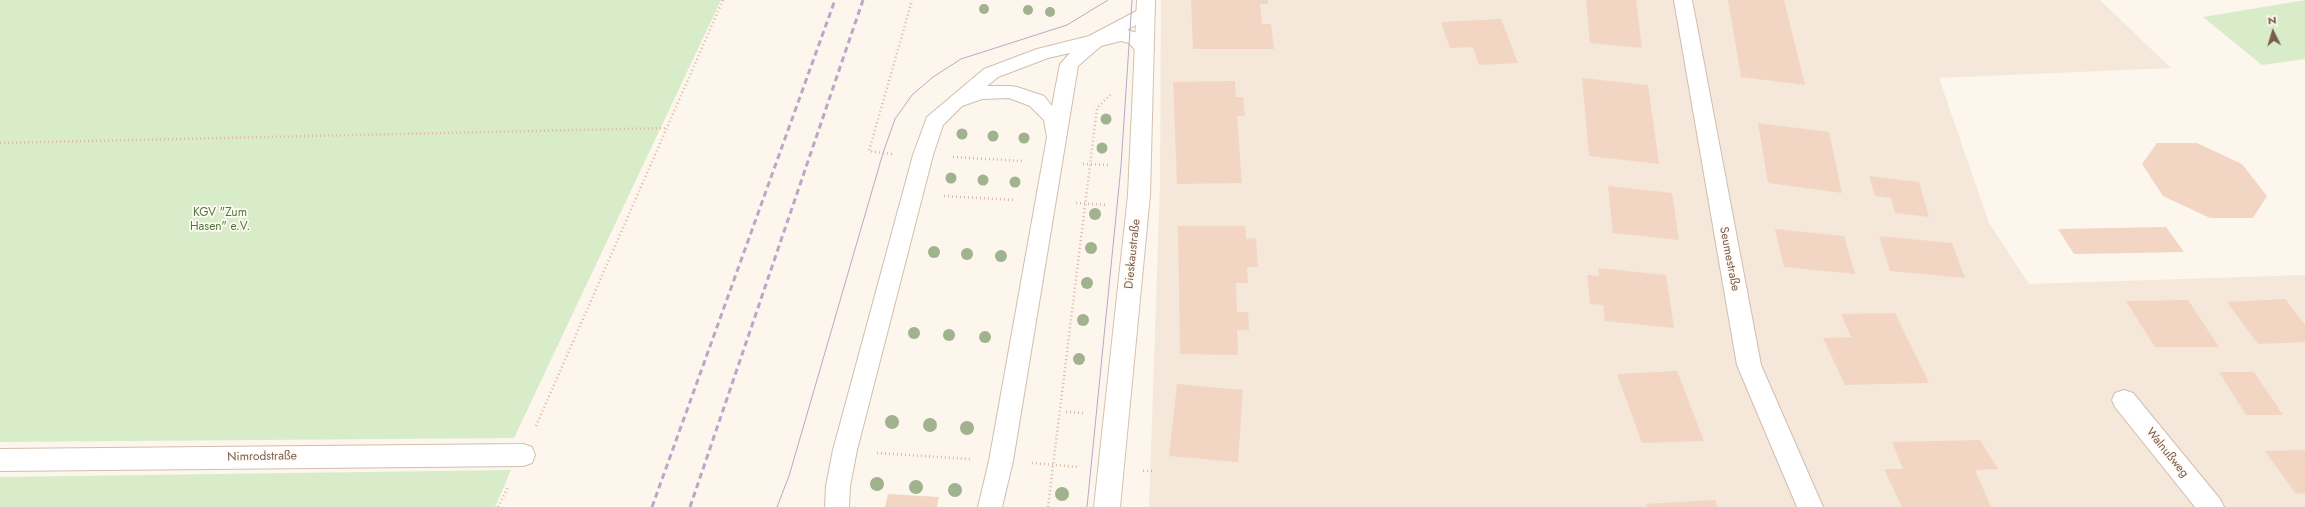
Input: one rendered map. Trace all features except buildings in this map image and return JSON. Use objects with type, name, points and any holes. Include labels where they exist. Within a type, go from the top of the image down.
[{"type":"street","name":"Seumestraße","points":[[1683,0],[1718,201],[1749,365],[1810,507]]},
{"type":"street","name":"Dieskaustraße","points":[[1107,507],[1139,195],[1145,72],[1146,6]]},
{"type":"street","name":"Walnußweg","points":[[2124,400],[2211,507]]},
{"type":"street","name":"Nimrodstraße","points":[[0,460],[523,455]]},
{"type":"lane","points":[[990,507],[1001,461],[1070,64],[1096,40],[1146,6]]},
{"type":"lane","points":[[837,507],[838,486],[845,450],[923,155],[934,122],[953,104],[991,73],[1043,53],[1096,40],[1121,36],[1135,38],[1145,50]]},
{"type":"lane","points":[[953,104],[980,93],[1010,92],[1037,101],[1053,118],[1057,139]]},
{"type":"path","points":[[523,455],[665,128],[723,0]]},
{"type":"path","points":[[894,154],[869,151],[912,0]]},
{"type":"path","points":[[1048,507],[1097,108],[1114,90],[1145,72]]},
{"type":"path","points":[[0,143],[665,128]]},
{"type":"path","points":[[946,156],[1030,161]]},
{"type":"path","points":[[1079,164],[1112,166]]},
{"type":"path","points":[[936,195],[1023,200]]},
{"type":"path","points":[[1069,203],[1107,205],[1106,213]]},
{"type":"path","points":[[1066,412],[1084,413],[1085,405]]},
{"type":"path","points":[[872,453],[974,460]]},
{"type":"path","points":[[1028,463],[1079,467]]},
{"type":"path","points":[[1143,470],[1152,471]]},
{"type":"shaded area","points":[[1161,0],[2100,0],[2171,68],[1939,78],[1989,223],[2029,284],[2305,275],[2305,507],[1149,507],[1160,184]]},
{"type":"green space","name":"KGV \"Zum Hasen\" e.V.","points":[[0,0],[721,0],[514,438],[0,442]]},
{"type":"green space","points":[[2305,0],[2305,59],[2262,65],[2203,17]]},
{"type":"green space","points":[[511,470],[495,507],[0,507],[0,477]]},
{"type":"tram line","points":[[777,507],[789,476],[883,153],[895,119],[912,95],[933,77],[961,59],[1067,25],[1108,0]]},
{"type":"tram line","points":[[1087,507],[1121,166],[1132,0]]},
{"type":"railway","points":[[652,507],[835,0]]},
{"type":"railway","points":[[690,507],[863,0]]}]
